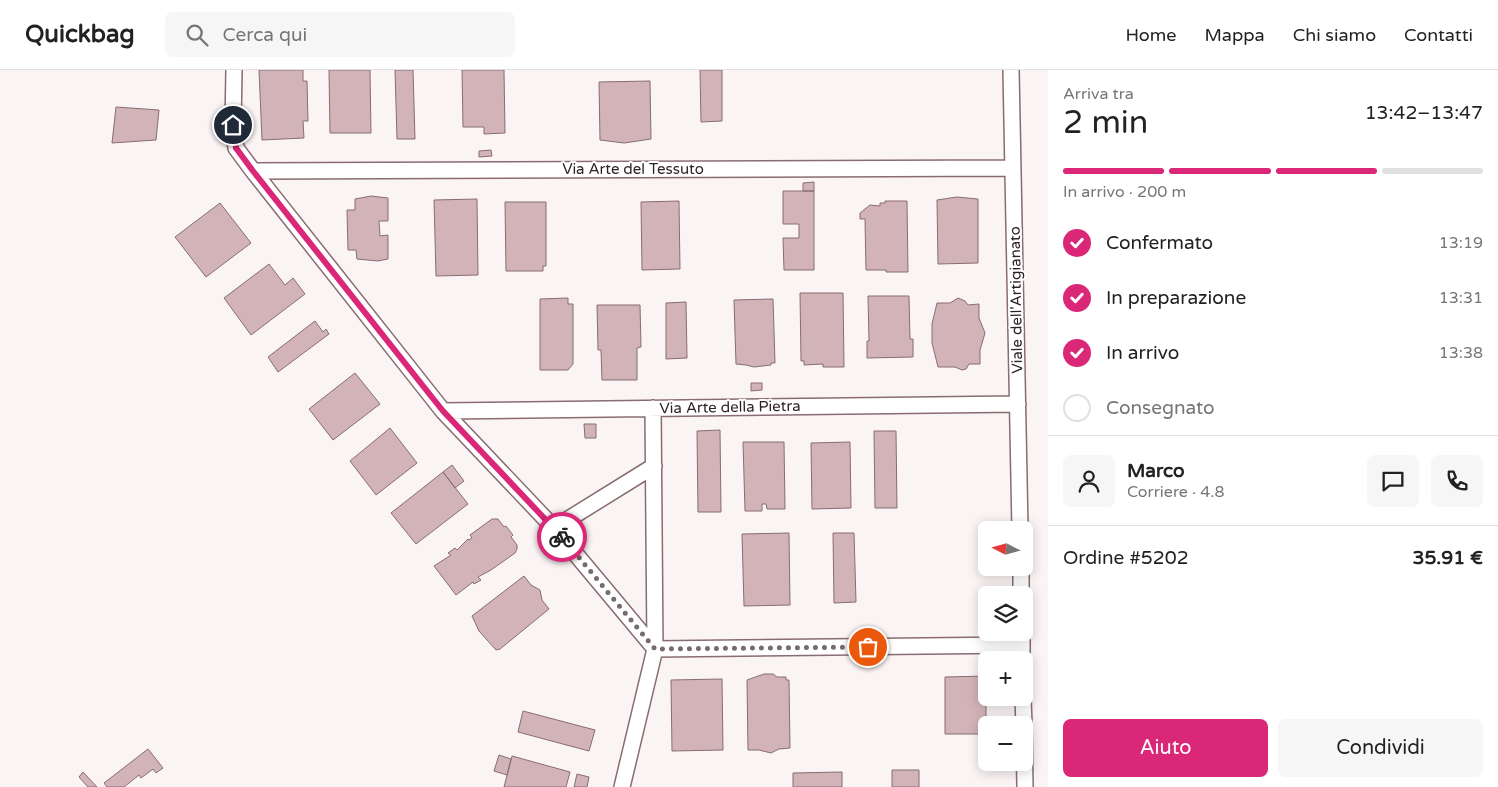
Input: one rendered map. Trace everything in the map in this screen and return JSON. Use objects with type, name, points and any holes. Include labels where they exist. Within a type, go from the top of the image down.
[{"type":"street","points":[[234,70],[233,125],[236,148],[443,411],[554,528],[655,649]]},
{"type":"street","name":"Viale dell'Artigianato","points":[[1011,70],[1020,521]]},
{"type":"street","name":"Via Arte del Tessuto","points":[[253,171],[1013,168]]},
{"type":"street","name":"Via Arte della Pietra","points":[[443,411],[1018,404]]},
{"type":"street","points":[[622,787],[655,649],[653,408]]},
{"type":"street","points":[[554,528],[654,466]]},
{"type":"street","points":[[655,649],[1022,646]]},
{"type":"street","points":[[1025,771],[1025,787]]},
{"type":"building","points":[[259,70],[303,70],[303,81],[307,81],[308,121],[303,121],[304,138],[262,140]]},
{"type":"building","points":[[329,70],[370,70],[371,133],[330,133]]},
{"type":"building","points":[[395,70],[413,70],[415,139],[397,139]]},
{"type":"building","points":[[462,70],[504,70],[505,133],[484,134],[484,127],[463,127]]},
{"type":"building","points":[[700,70],[722,70],[722,121],[701,122]]},
{"type":"building","points":[[650,81],[651,139],[624,143],[600,140],[599,82]]},
{"type":"building","points":[[116,107],[159,110],[156,140],[112,143]]},
{"type":"building","points":[[491,150],[492,156],[479,157],[479,151]]},
{"type":"building","points":[[814,182],[814,191],[803,191],[803,183]]},
{"type":"building","points":[[783,191],[814,191],[814,270],[784,270],[783,238],[799,238],[799,224],[783,224]]},
{"type":"building","points":[[371,196],[388,198],[388,221],[379,221],[380,236],[388,235],[388,259],[378,261],[357,259],[356,250],[348,250],[347,210],[355,210],[355,199]]},
{"type":"building","points":[[957,197],[978,199],[978,263],[938,264],[937,200]]},
{"type":"building","points":[[477,199],[478,275],[436,276],[434,200]]},
{"type":"building","points":[[679,201],[680,269],[642,270],[641,202]]},
{"type":"building","points":[[885,201],[907,201],[908,272],[866,270],[865,219],[860,219],[860,213],[870,205],[880,206],[880,203],[885,203]]},
{"type":"building","points":[[505,202],[546,202],[546,266],[543,266],[543,271],[506,271]]},
{"type":"building","points":[[220,203],[251,243],[206,277],[175,237]]},
{"type":"building","points":[[269,264],[285,285],[293,278],[305,294],[251,335],[224,298]]},
{"type":"building","points":[[800,293],[843,293],[844,367],[823,367],[823,364],[804,365],[804,361],[801,361]]},
{"type":"building","points":[[868,296],[909,296],[910,339],[913,339],[913,357],[867,358],[867,341],[869,341]]},
{"type":"building","points":[[568,298],[568,304],[573,304],[573,364],[568,370],[540,370],[540,299]]},
{"type":"building","points":[[958,298],[965,301],[968,305],[979,304],[979,318],[985,333],[980,350],[980,364],[969,364],[966,369],[962,370],[955,367],[938,367],[932,343],[932,324],[937,303],[950,303]]},
{"type":"building","points":[[773,299],[775,363],[754,367],[736,364],[734,300]]},
{"type":"building","points":[[686,302],[687,358],[666,359],[666,303]]},
{"type":"building","points":[[597,305],[640,305],[641,347],[637,348],[637,380],[602,380],[601,350],[598,350]]},
{"type":"building","points":[[315,321],[323,332],[326,329],[329,334],[278,372],[268,357]]},
{"type":"building","points":[[355,373],[380,404],[333,440],[309,409]]},
{"type":"building","points":[[751,383],[762,383],[762,390],[751,391]]},
{"type":"building","points":[[584,424],[596,424],[596,438],[585,438]]},
{"type":"building","points":[[390,428],[417,463],[376,495],[350,461]]},
{"type":"building","points":[[720,430],[721,512],[698,512],[697,431]]},
{"type":"building","points":[[874,431],[896,431],[897,508],[875,508]]},
{"type":"building","points":[[743,442],[784,442],[785,509],[767,509],[766,504],[762,504],[762,511],[745,511]]},
{"type":"building","points":[[850,442],[851,508],[812,509],[811,443]]},
{"type":"building","points":[[452,465],[464,481],[455,488],[443,472]]},
{"type":"building","points":[[443,472],[468,504],[416,544],[391,513]]},
{"type":"building","points":[[492,519],[498,519],[504,527],[506,526],[513,535],[511,537],[517,545],[517,549],[515,553],[478,577],[481,580],[474,584],[473,582],[456,595],[434,566],[451,555],[448,553],[455,548],[457,550],[468,539],[472,538],[470,535]]},
{"type":"building","points":[[789,533],[790,605],[744,606],[742,534]]},
{"type":"building","points":[[833,533],[854,533],[856,602],[834,603]]},
{"type":"building","points":[[524,576],[531,585],[540,590],[542,600],[549,609],[500,649],[496,650],[479,631],[472,616]]},
{"type":"building","points":[[764,674],[786,677],[786,680],[789,680],[790,748],[779,749],[771,753],[748,750],[747,680]]},
{"type":"building","points":[[978,676],[978,706],[986,706],[986,716],[978,716],[978,734],[945,734],[945,677]]},
{"type":"building","points":[[722,679],[723,750],[672,751],[671,680]]},
{"type":"building","points":[[523,711],[595,730],[589,751],[518,732]]},
{"type":"building","points":[[148,749],[163,768],[156,773],[153,769],[141,778],[139,775],[124,787],[107,787],[104,783]]},
{"type":"building","points":[[499,755],[511,759],[507,775],[494,771]]},
{"type":"building","points":[[512,756],[570,772],[566,787],[504,787]]},
{"type":"building","points":[[892,770],[919,770],[919,787],[892,787]]},
{"type":"building","points":[[83,772],[97,787],[88,787],[79,777]]},
{"type":"building","points":[[842,772],[842,787],[793,787],[793,773]]},
{"type":"building","points":[[577,774],[589,777],[587,787],[574,787]]},
{"type":"way so far","points":[[562,537],[655,649],[868,647]]},
{"type":"route","points":[[233,125],[236,148],[431,396],[562,537]]}]
